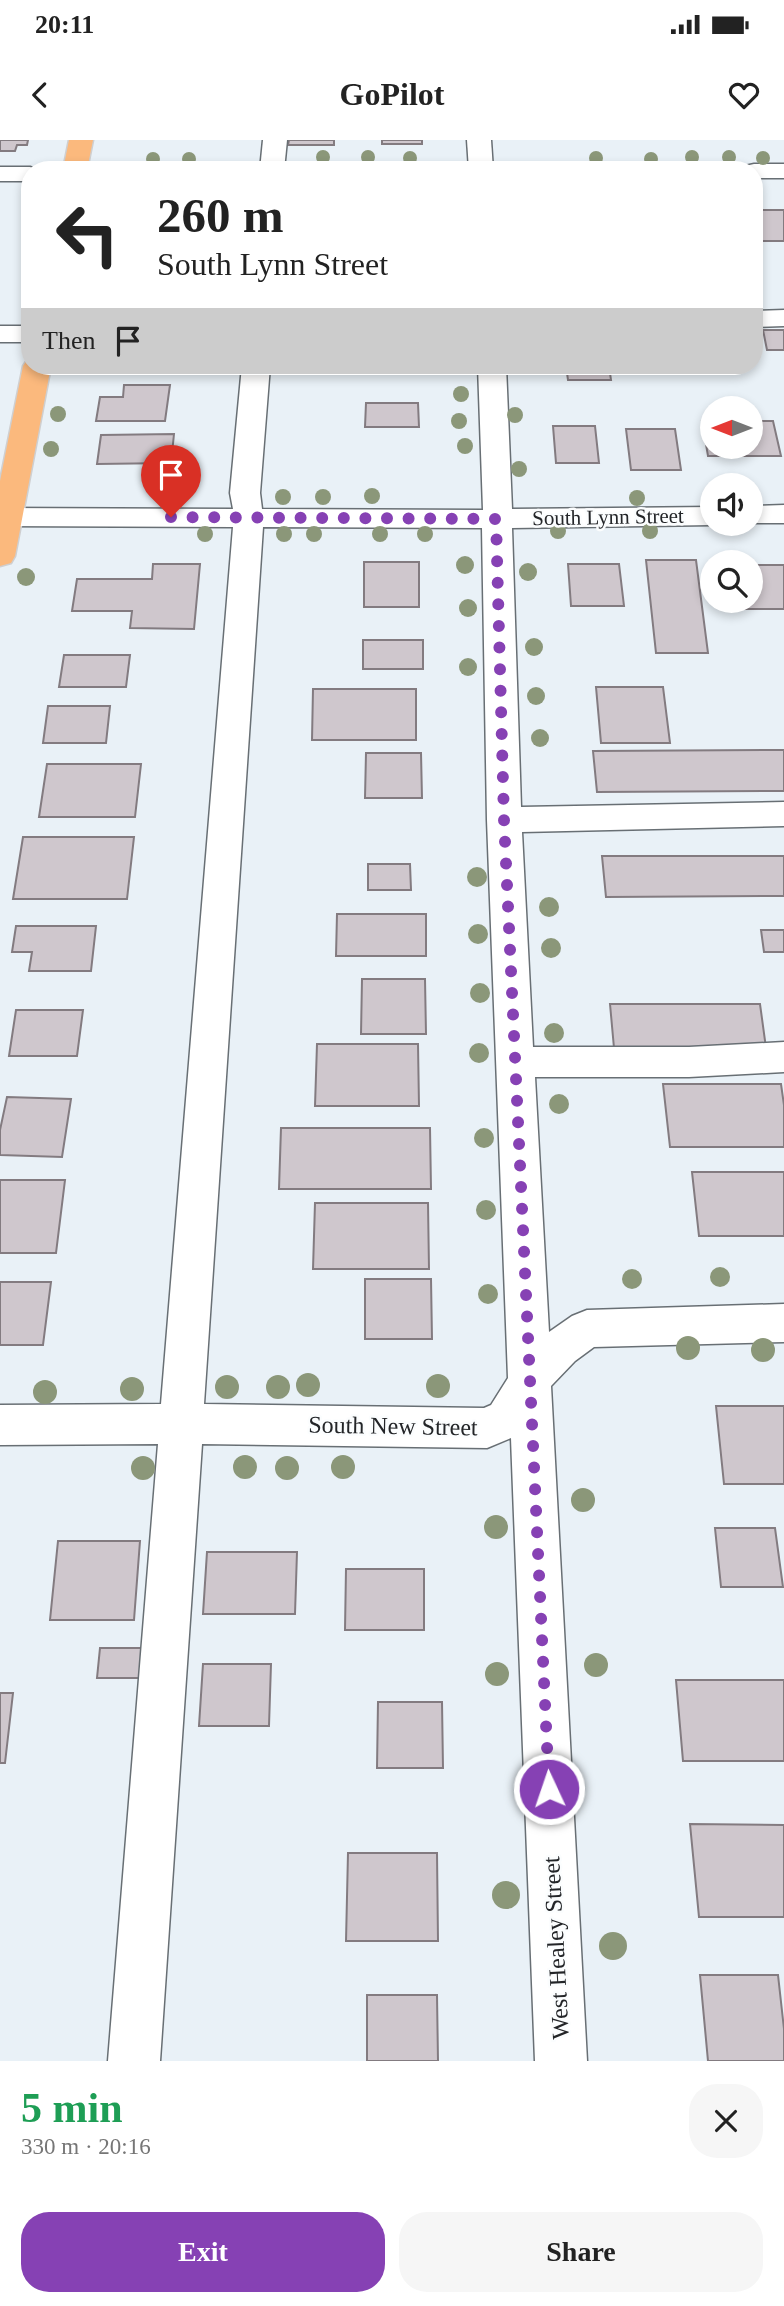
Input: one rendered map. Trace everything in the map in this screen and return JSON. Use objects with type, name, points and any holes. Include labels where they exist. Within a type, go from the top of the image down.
[{"type":"main road","points":[[76,161],[80,140]]},
{"type":"main road","points":[[0,556],[4,517],[35,375]]},
{"type":"street","points":[[273,161],[275,140]]},
{"type":"street","points":[[479,140],[480,161]]},
{"type":"street","points":[[763,171],[784,171]]},
{"type":"street","points":[[0,174],[21,174]]},
{"type":"street","points":[[763,318],[784,318]]},
{"type":"street","points":[[0,334],[21,334]]},
{"type":"street","points":[[134,2061],[249,518],[245,493],[255,375]]},
{"type":"street","name":"West Healey Street","points":[[492,375],[499,492],[496,519],[504,820],[561,2061]]},
{"type":"street","points":[[763,515],[784,514]]},
{"type":"street","name":"South Lynn Street","points":[[4,517],[496,519],[700,516]]},
{"type":"street","points":[[504,820],[784,814]]},
{"type":"street","points":[[517,1062],[690,1062],[784,1057]]},
{"type":"street","name":"South New Street","points":[[0,1425],[182,1424],[487,1428],[506,1419],[517,1405],[530,1379],[560,1348],[587,1329],[784,1323]]},
{"type":"building","points":[[0,140],[28,140],[27,145],[17,145],[15,151],[0,151]]},
{"type":"building","points":[[289,140],[334,140],[334,145],[288,145]]},
{"type":"building","points":[[382,140],[422,140],[422,144],[382,144]]},
{"type":"building","points":[[763,210],[784,210],[784,241],[763,241]]},
{"type":"building","points":[[763,330],[784,330],[784,350],[767,350]]},
{"type":"building","points":[[567,375],[610,375],[611,380],[568,380]]},
{"type":"building","points":[[124,385],[170,385],[165,421],[96,421],[100,397],[123,397]]},
{"type":"building","points":[[366,403],[418,403],[419,427],[365,427]]},
{"type":"building","points":[[763,421],[773,421],[781,456],[763,456]]},
{"type":"building","points":[[553,426],[595,426],[599,463],[556,463]]},
{"type":"building","points":[[626,429],[675,429],[681,470],[631,470]]},
{"type":"building","points":[[174,434],[171,463],[97,464],[101,435]]},
{"type":"building","points":[[646,560],[696,560],[700,613],[703,613],[708,653],[656,653]]},
{"type":"building","points":[[364,562],[419,562],[419,607],[364,607]]},
{"type":"building","points":[[153,564],[200,564],[194,629],[130,628],[132,611],[72,611],[77,579],[152,579]]},
{"type":"building","points":[[568,564],[619,564],[624,606],[571,606]]},
{"type":"building","points":[[763,565],[784,565],[784,609],[763,609]]},
{"type":"building","points":[[363,640],[423,640],[423,669],[363,669]]},
{"type":"building","points":[[64,655],[130,655],[126,687],[59,687]]},
{"type":"building","points":[[596,687],[663,687],[670,743],[601,743]]},
{"type":"building","points":[[313,689],[416,689],[416,740],[312,740]]},
{"type":"building","points":[[48,706],[110,706],[106,743],[43,743]]},
{"type":"building","points":[[784,750],[784,791],[597,792],[593,751]]},
{"type":"building","points":[[366,753],[421,753],[422,798],[365,798]]},
{"type":"building","points":[[47,764],[141,764],[135,817],[39,817]]},
{"type":"building","points":[[23,837],[134,837],[127,899],[13,899]]},
{"type":"building","points":[[602,856],[784,856],[784,896],[606,897]]},
{"type":"building","points":[[368,864],[410,864],[411,890],[368,890]]},
{"type":"building","points":[[337,914],[426,914],[426,956],[336,956]]},
{"type":"building","points":[[16,926],[96,926],[91,971],[29,971],[32,952],[12,952]]},
{"type":"building","points":[[761,930],[784,930],[784,952],[764,952]]},
{"type":"building","points":[[362,979],[425,979],[426,1034],[361,1034]]},
{"type":"building","points":[[610,1004],[760,1004],[766,1048],[614,1048]]},
{"type":"building","points":[[16,1010],[83,1010],[77,1056],[9,1056]]},
{"type":"building","points":[[317,1044],[418,1044],[419,1106],[315,1106]]},
{"type":"building","points":[[663,1084],[781,1084],[784,1147],[670,1147]]},
{"type":"building","points":[[7,1097],[71,1099],[62,1157],[0,1155],[0,1130]]},
{"type":"building","points":[[281,1128],[430,1128],[431,1189],[279,1189]]},
{"type":"building","points":[[692,1172],[784,1172],[784,1236],[699,1236]]},
{"type":"building","points":[[0,1180],[65,1180],[56,1253],[0,1253]]},
{"type":"building","points":[[315,1203],[428,1203],[429,1269],[313,1269]]},
{"type":"building","points":[[365,1279],[431,1279],[432,1339],[365,1339]]},
{"type":"building","points":[[0,1282],[51,1282],[43,1345],[0,1345]]},
{"type":"building","points":[[716,1406],[784,1406],[784,1484],[724,1484]]},
{"type":"building","points":[[715,1528],[775,1528],[783,1587],[721,1587]]},
{"type":"building","points":[[58,1541],[140,1541],[134,1620],[50,1620]]},
{"type":"building","points":[[207,1552],[297,1552],[295,1614],[203,1614]]},
{"type":"building","points":[[346,1569],[424,1569],[424,1630],[345,1630]]},
{"type":"building","points":[[100,1648],[148,1648],[145,1678],[97,1678]]},
{"type":"building","points":[[203,1664],[271,1664],[269,1726],[199,1726]]},
{"type":"building","points":[[676,1680],[784,1680],[784,1761],[683,1761]]},
{"type":"building","points":[[0,1693],[13,1693],[5,1763],[0,1763]]},
{"type":"building","points":[[378,1702],[442,1702],[443,1768],[377,1768]]},
{"type":"building","points":[[690,1824],[784,1825],[784,1917],[699,1917]]},
{"type":"building","points":[[348,1853],[437,1853],[438,1941],[346,1941]]},
{"type":"building","points":[[700,1975],[778,1975],[784,2029],[784,2061],[708,2061]]},
{"type":"building","points":[[367,1995],[437,1995],[438,2061],[367,2061]]},
{"type":"route","points":[[171,517],[496,519],[504,820],[549,1789]]}]
